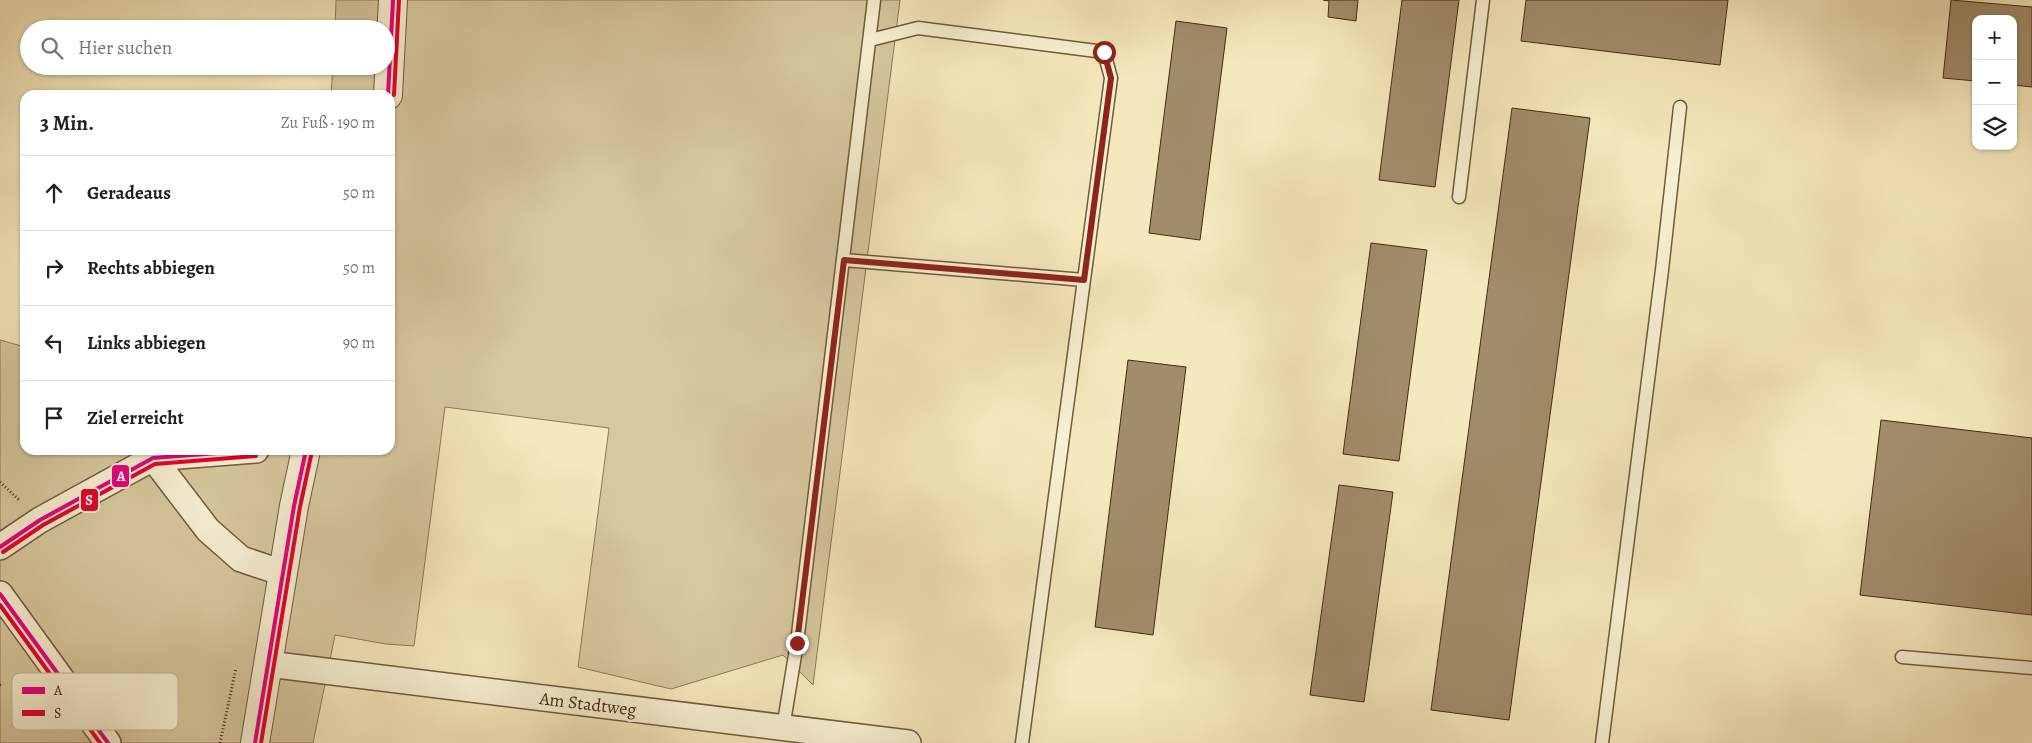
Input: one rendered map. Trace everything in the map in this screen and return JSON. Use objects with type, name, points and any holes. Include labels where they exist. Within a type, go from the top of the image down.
[{"type":"street","points":[[392,20],[393,0]]},
{"type":"street","points":[[388,90],[389,75]]},
{"type":"street","points":[[0,547],[40,520],[153,458],[192,455]]},
{"type":"street","points":[[254,743],[294,506],[305,455]]},
{"type":"street","points":[[153,458],[208,530],[241,559],[283,573]]},
{"type":"street","points":[[0,594],[57,673]]},
{"type":"street","name":"Am Stadtweg","points":[[268,664],[908,743]]},
{"type":"street","points":[[99,730],[108,743]]},
{"type":"lane","points":[[783,728],[797,643],[874,0]]},
{"type":"lane","points":[[1459,197],[1483,0]]},
{"type":"lane","points":[[870,40],[918,28],[1104,52],[1111,78],[1022,743]]},
{"type":"lane","points":[[1602,743],[1662,270],[1680,107]]},
{"type":"lane","points":[[844,260],[1084,280]]},
{"type":"lane","points":[[1902,657],[2032,668]]},
{"type":"shaded area","points":[[336,0],[900,0],[813,685],[783,655],[671,689],[578,667],[609,428],[445,407],[414,646],[386,644],[335,635],[313,743],[0,743],[0,340],[20,346],[20,455],[395,455],[395,90],[331,90],[332,75],[395,75],[395,20],[335,20]]},
{"type":"building","points":[[1323,0],[1358,0],[1356,21],[1328,17],[1329,1]]},
{"type":"building","points":[[1402,0],[1459,0],[1435,187],[1379,180]]},
{"type":"building","points":[[1526,0],[1728,0],[1720,65],[1521,41]]},
{"type":"building","points":[[1951,0],[2032,7],[2032,87],[2017,85],[2017,15],[1972,15],[1972,81],[1943,78]]},
{"type":"building","points":[[1176,21],[1227,28],[1200,240],[1149,233]]},
{"type":"building","points":[[1512,108],[1590,118],[1509,720],[1431,710]]},
{"type":"building","points":[[1371,243],[1427,250],[1399,461],[1343,454]]},
{"type":"building","points":[[1128,360],[1186,367],[1153,635],[1095,627]]},
{"type":"building","points":[[1881,420],[2032,438],[2032,615],[1860,595]]},
{"type":"building","points":[[1339,485],[1393,492],[1364,702],[1310,695]]},
{"type":"transit line","name":"A","points":[[392,20],[393,0]]},
{"type":"transit line","name":"S","points":[[394,90],[399,0]]},
{"type":"transit line","name":"A","points":[[388,90],[389,75]]},
{"type":"transit line","name":"A","points":[[0,547],[40,520],[153,458],[192,455]]},
{"type":"transit line","name":"A","points":[[255,743],[294,506],[305,455]]},
{"type":"transit line","name":"S","points":[[261,743],[300,507],[311,455]]},
{"type":"transit line","name":"S","points":[[3,552],[43,525],[155,464],[256,456]]},
{"type":"transit line","name":"A","points":[[0,594],[57,673]]},
{"type":"transit line","name":"S","points":[[0,605],[49,673]]},
{"type":"transit line","name":"S","points":[[91,730],[100,743]]},
{"type":"transit line","name":"A","points":[[99,730],[108,743]]},
{"type":"route","points":[[797,643],[844,260],[1084,280],[1111,78],[1104,52]]}]
